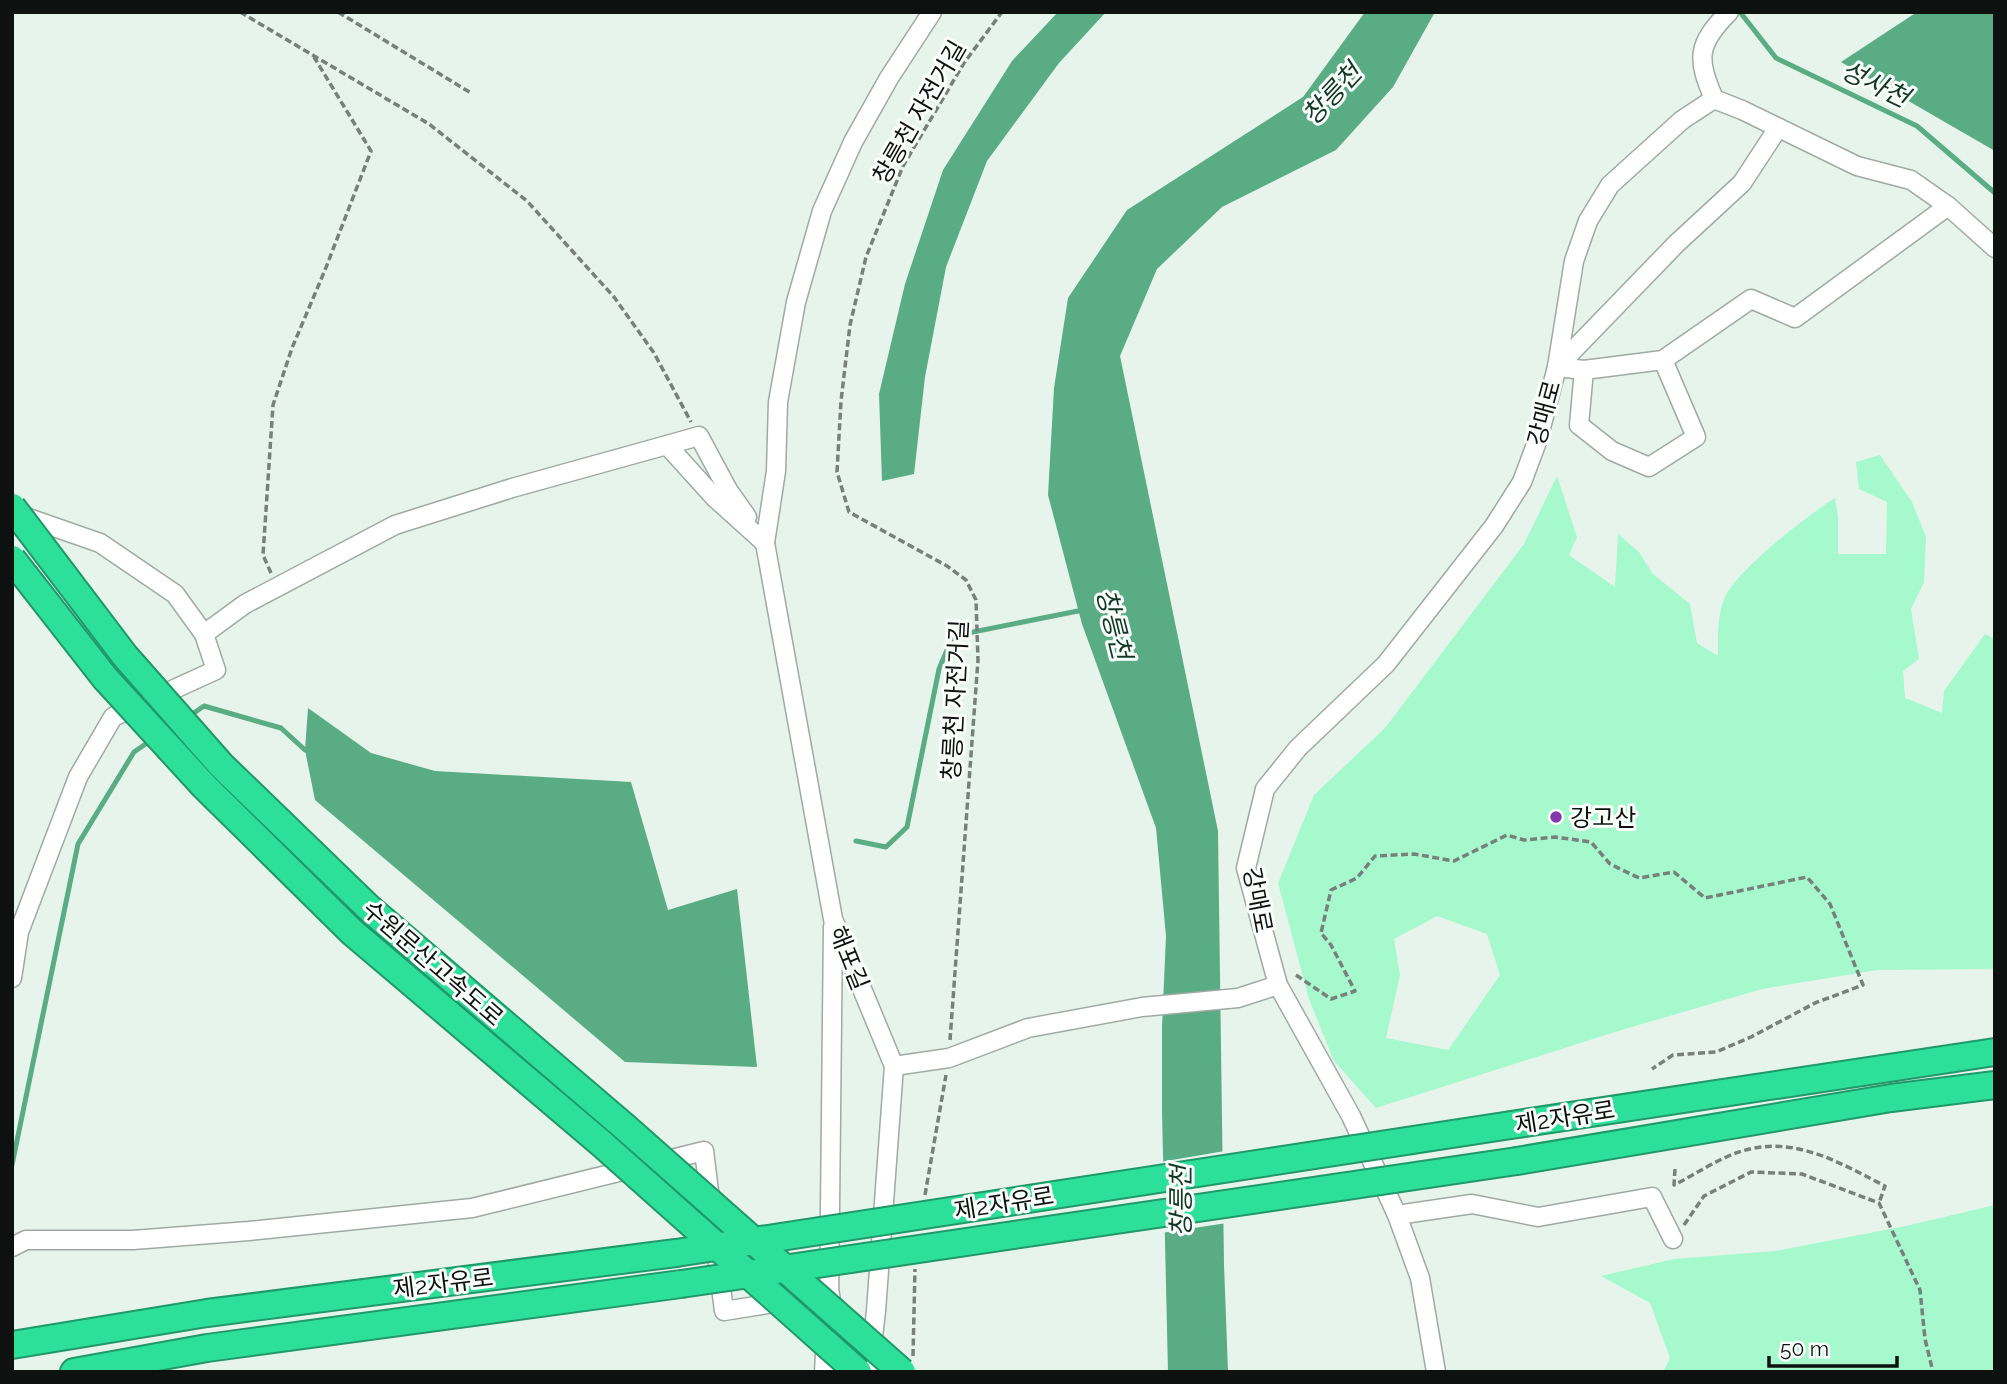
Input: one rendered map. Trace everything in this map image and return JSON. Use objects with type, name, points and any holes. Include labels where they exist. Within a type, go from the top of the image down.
[{"type":"highway","name":"수원문산고속도로","points":[[12,506],[125,656],[231,775],[370,909],[908,1365]]},
{"type":"highway","name":"수원문산고속도로","points":[[12,559],[106,678],[204,786],[352,932],[602,1144],[858,1372]]},
{"type":"highway","name":"제2자유로","points":[[12,1345],[221,1311],[676,1253],[1995,1052]]},
{"type":"highway","name":"제2자유로","points":[[74,1372],[207,1348],[681,1284],[1517,1161],[1891,1098],[1995,1085]]},
{"type":"street","points":[[765,543],[776,471],[778,402],[796,302],[822,211],[853,142],[889,78],[932,12]]},
{"type":"street","points":[[1729,12],[1709,35],[1701,61],[1714,99],[1857,166],[1911,180],[1948,206],[1995,248]]},
{"type":"street","name":"강매로","points":[[1436,1372],[1420,1278],[1397,1215],[1351,1116],[1278,985],[1246,868],[1265,789],[1298,748],[1386,664],[1494,526],[1522,482],[1538,439],[1557,368],[1574,261],[1588,221],[1611,185],[1682,120],[1714,99]]},
{"type":"street","name":"강매로","points":[[1557,368],[1676,244],[1742,183],[1779,128]]},
{"type":"street","name":"강매로","points":[[1557,368],[1584,370],[1663,360],[1751,299],[1795,318],[1948,206]]},
{"type":"street","name":"강매로","points":[[1584,370],[1579,425],[1612,452],[1649,467],[1696,437],[1663,360]]},
{"type":"street","points":[[204,634],[245,604],[394,525],[512,488],[699,436],[728,490],[765,543]]},
{"type":"street","points":[[667,445],[714,497],[765,543]]},
{"type":"street","points":[[12,512],[100,543],[175,594],[204,634],[216,670],[113,717],[78,777],[19,932],[12,978]]},
{"type":"street","name":"해포길","points":[[765,543],[833,919],[894,1066],[869,1372]]},
{"type":"street","points":[[824,1372],[830,1294],[833,919]]},
{"type":"street","points":[[894,1066],[949,1058],[1028,1028],[1142,1007],[1238,998],[1278,985]]},
{"type":"street","points":[[12,1247],[26,1240],[146,1239],[472,1208],[704,1152],[724,1311],[830,1294]]},
{"type":"street","points":[[1397,1215],[1472,1205],[1538,1217],[1652,1197],[1673,1239]]},
{"type":"street","points":[[830,1294],[841,1372]]},
{"type":"path","points":[[240,12],[429,124],[527,201],[614,297],[654,353],[699,436]]},
{"type":"path","points":[[338,12],[471,93]]},
{"type":"path","name":"창릉천 자전거길","points":[[925,1195],[949,1058],[978,660],[976,600],[966,580],[947,566],[849,512],[837,472],[841,401],[850,324],[870,245],[903,166],[964,64],[1002,12]]},
{"type":"path","points":[[277,586],[264,555],[273,405],[292,348],[371,151],[313,55]]},
{"type":"path","points":[[1296,975],[1331,999],[1355,991],[1331,945],[1321,933],[1331,890],[1357,878],[1375,856],[1414,854],[1454,861],[1507,835],[1524,840],[1555,837],[1591,842],[1610,864],[1639,877],[1674,872],[1705,898],[1807,877],[1830,904],[1863,985],[1815,1003],[1716,1052],[1673,1055],[1652,1069]]},
{"type":"path","points":[[1675,1168],[1674,1185],[1741,1151],[1782,1145],[1819,1154],[1885,1186],[1879,1203]]},
{"type":"path","points":[[1673,1239],[1704,1196],[1751,1172],[1802,1174],[1879,1203],[1920,1290],[1925,1339],[1933,1372]]},
{"type":"path","points":[[908,1365],[915,1263]]},
{"type":"shaded area","points":[[1880,455],[1912,502],[1926,537],[1924,582],[1911,609],[1919,659],[1903,671],[1905,698],[1942,713],[1944,691],[1985,634],[1995,639],[1995,969],[1877,970],[1762,989],[1618,1031],[1376,1108],[1334,1061],[1309,999],[1278,883],[1314,795],[1385,728],[1524,544],[1557,476],[1577,537],[1569,555],[1615,587],[1618,534],[1639,552],[1653,574],[1690,604],[1697,643],[1718,656],[1718,626],[1725,597],[1732,585],[1775,543],[1835,498],[1838,554],[1886,554],[1887,502],[1859,489],[1856,462]],"holes":[[[1437,916],[1487,934],[1500,975],[1448,1050],[1386,1038],[1400,975],[1394,939]]]},
{"type":"shaded area","points":[[1995,1205],[1995,1372],[1663,1372],[1670,1358],[1650,1303],[1601,1276],[1674,1259],[1775,1251],[1906,1226]]},
{"type":"water","points":[[1058,12],[1106,12],[1059,63],[987,161],[946,267],[925,377],[914,474],[882,481],[879,394],[905,284],[943,170],[1012,61]]},
{"type":"water","name":"창릉천","points":[[1365,12],[1435,12],[1393,87],[1336,150],[1222,207],[1157,269],[1120,356],[1218,831],[1228,1372],[1168,1372],[1162,1111],[1166,936],[1156,828],[1082,624],[1048,495],[1054,388],[1068,298],[1127,210],[1303,97]]},
{"type":"water","points":[[1917,12],[1995,12],[1995,151],[1841,62]]},
{"type":"water","points":[[308,708],[371,753],[435,771],[631,782],[668,910],[737,889],[757,1067],[625,1062],[315,800],[305,750]]},
{"type":"pier","points":[[1225,1151],[1227,1223],[1161,1233],[1160,1162]]},
{"type":"waterway","name":"성사천","points":[[1740,12],[1776,58],[1917,126],[1995,193]]},
{"type":"waterway","name":"창릉천","points":[[856,841],[886,847],[907,827],[939,669],[953,636],[1083,610]]},
{"type":"waterway","points":[[188,717],[204,706],[281,728],[305,750]]},
{"type":"waterway","points":[[12,1165],[78,844],[134,752],[150,741]]},
{"type":"place","name":"강고산","points":[[1556,817]]}]
